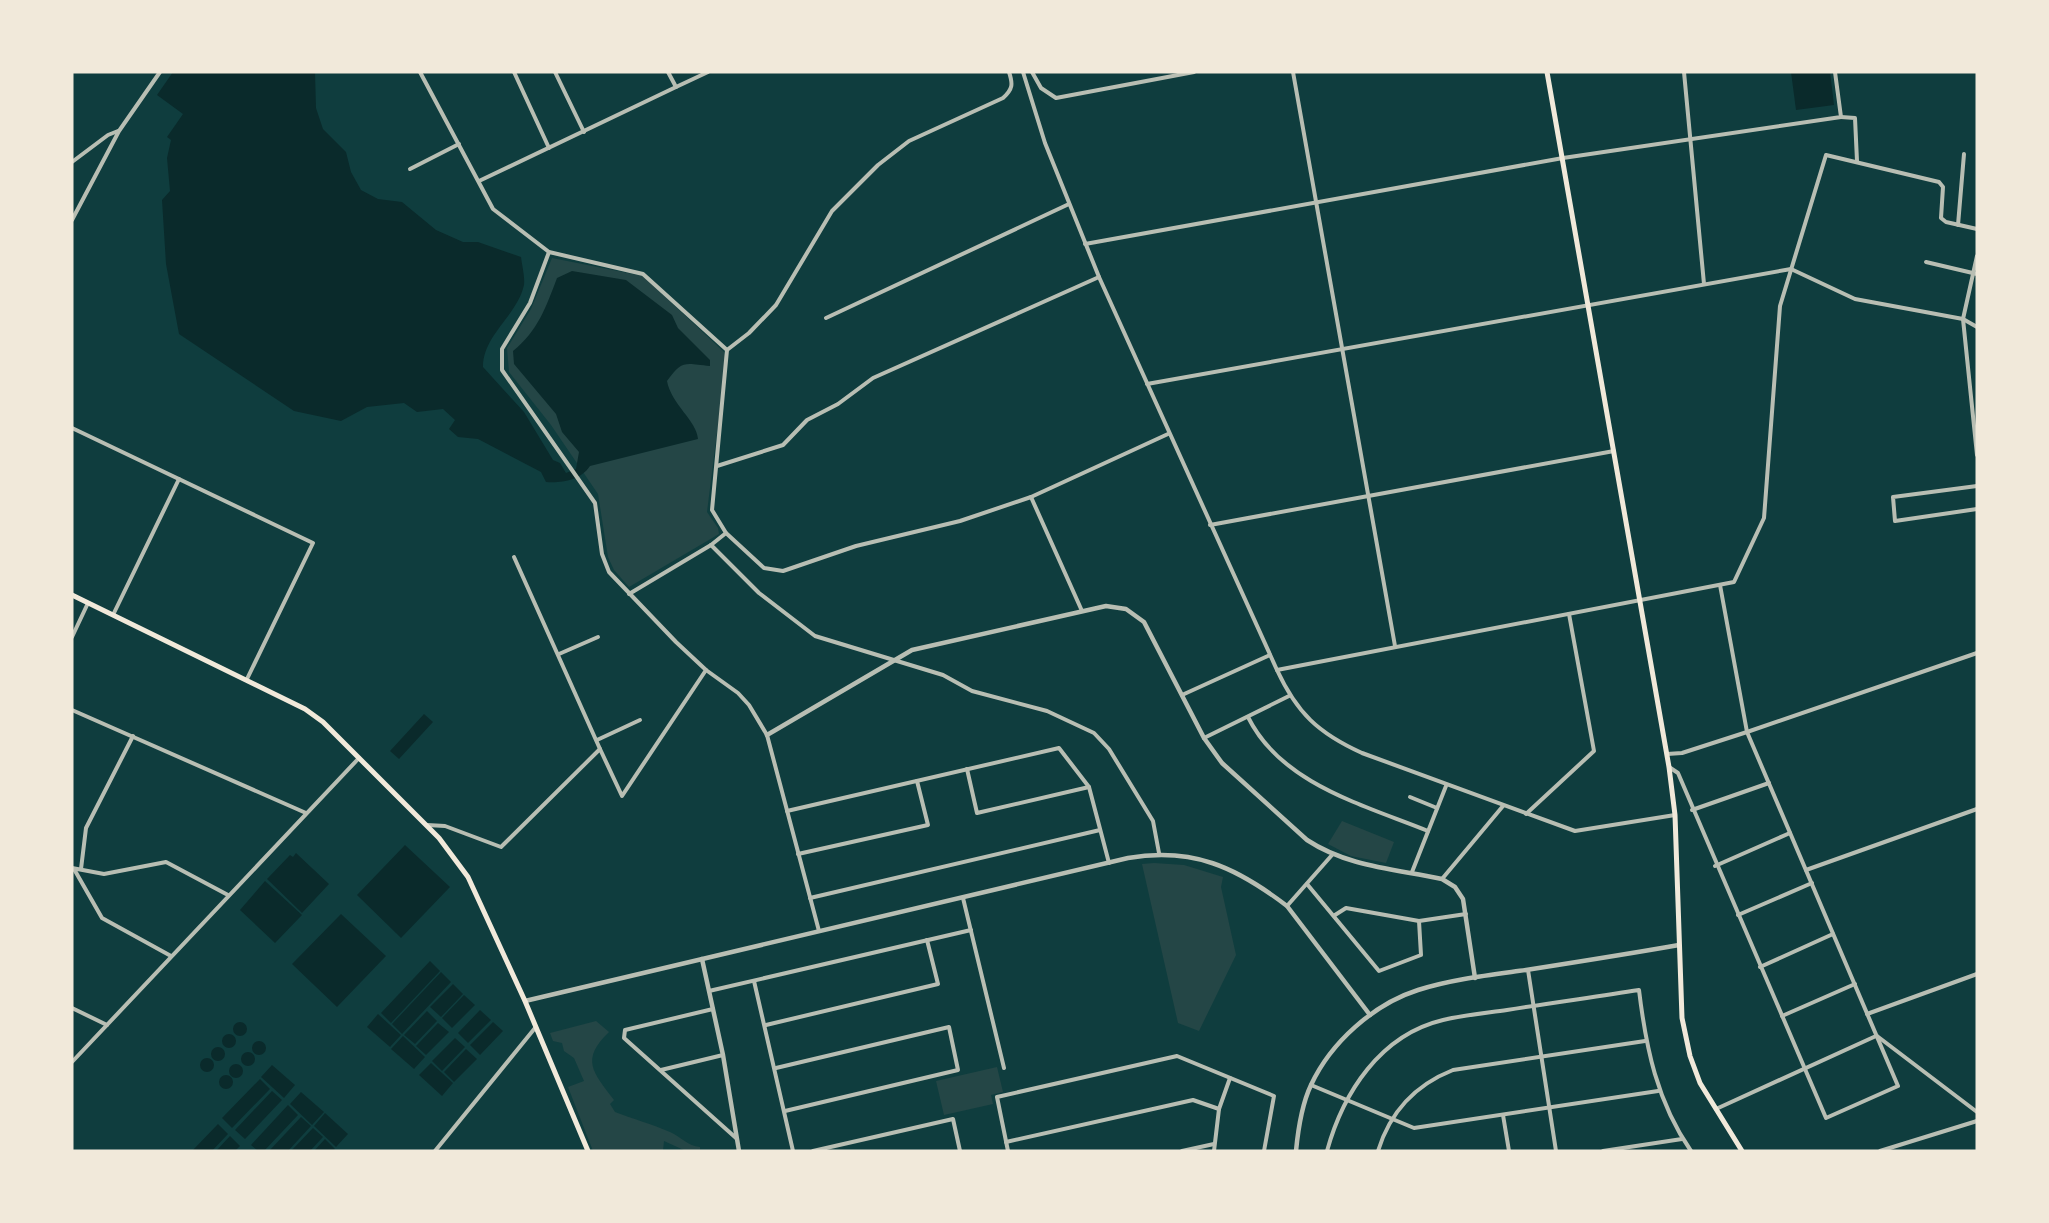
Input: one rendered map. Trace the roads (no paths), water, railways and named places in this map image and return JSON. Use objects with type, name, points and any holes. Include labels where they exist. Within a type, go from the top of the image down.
[{"type":"main road","points":[[1547,72],[1669,767],[1675,815],[1682,1018],[1690,1056],[1700,1083],[1742,1151]]},
{"type":"main road","points":[[72,595],[305,709],[323,722],[426,825],[468,877],[525,1001],[588,1151]]},
{"type":"street","points":[[420,72],[493,209],[549,252],[644,274],[728,350]]},
{"type":"street","points":[[514,72],[549,148]]},
{"type":"street","points":[[555,72],[584,132]]},
{"type":"street","points":[[668,72],[676,87]]},
{"type":"street","points":[[479,181],[708,72]]},
{"type":"street","points":[[1009,72],[1011,91],[1003,98],[909,141],[893,151],[832,211],[776,306],[728,350],[712,510],[726,533],[764,568],[783,571],[856,546],[960,521],[1030,497],[1168,434]]},
{"type":"street","points":[[1023,72],[1045,143],[1099,277],[1168,434],[1289,696],[1306,717],[1332,738],[1362,753],[1446,786],[1575,831],[1675,815]]},
{"type":"street","points":[[1032,72],[1041,88],[1056,98],[1194,72]]},
{"type":"street","points":[[1293,72],[1395,646]]},
{"type":"street","points":[[1684,72],[1704,284]]},
{"type":"street","points":[[1835,72],[1841,117]]},
{"type":"street","points":[[72,220],[119,130],[157,73]]},
{"type":"street","points":[[1085,244],[1563,158],[1841,117],[1855,118],[1857,161]]},
{"type":"street","points":[[72,162],[108,135],[119,130]]},
{"type":"street","points":[[410,169],[459,144]]},
{"type":"street","points":[[1958,225],[1964,154]]},
{"type":"street","points":[[1277,670],[1734,582],[1764,518],[1777,328],[1791,269],[1826,155],[1939,182],[1943,187],[1941,218],[1977,229]]},
{"type":"street","points":[[826,318],[1069,204]]},
{"type":"street","points":[[549,252],[530,303],[502,349],[501,359],[506,376],[595,503],[602,554],[609,572],[706,670],[738,693],[753,711],[767,735],[819,931]]},
{"type":"street","points":[[1977,256],[1975,274],[1963,319],[1977,455]]},
{"type":"street","points":[[1926,262],[1975,274]]},
{"type":"street","points":[[1147,384],[1791,269],[1855,299],[1963,319],[1977,327]]},
{"type":"street","points":[[717,466],[783,445],[807,420],[838,404],[873,378],[1099,277]]},
{"type":"street","points":[[72,428],[313,543],[247,680]]},
{"type":"street","points":[[1210,525],[1615,451]]},
{"type":"street","points":[[113,615],[178,479]]},
{"type":"street","points":[[1977,486],[1893,498],[1895,521],[1977,509]]},
{"type":"street","points":[[1030,497],[1082,611]]},
{"type":"street","points":[[629,594],[711,545],[726,533]]},
{"type":"street","points":[[711,545],[759,593],[814,636],[943,675],[972,691],[1047,711],[1094,733],[1109,749],[1153,821],[1159,853]]},
{"type":"street","points":[[514,557],[622,796],[706,670]]},
{"type":"street","points":[[1669,767],[1678,773],[1715,866],[1826,1118],[1898,1086],[1747,732],[1720,585]]},
{"type":"street","points":[[72,637],[88,603]]},
{"type":"street","points":[[767,735],[895,659],[934,644],[1082,611],[1117,607],[1136,614],[1144,622],[1204,738],[1233,774],[1307,840],[1332,855],[1354,862],[1442,879],[1460,893],[1466,914],[1475,978]]},
{"type":"street","points":[[1526,814],[1594,751],[1569,614]]},
{"type":"street","points":[[559,654],[598,637]]},
{"type":"street","points":[[1667,754],[1682,753],[1747,732],[1977,653]]},
{"type":"street","points":[[1182,695],[1270,654]]},
{"type":"street","points":[[1204,738],[1289,696]]},
{"type":"street","points":[[72,710],[306,813]]},
{"type":"street","points":[[1248,717],[1260,739],[1308,781],[1428,831]]},
{"type":"street","points":[[597,740],[640,720]]},
{"type":"street","points":[[81,869],[86,828],[133,736]]},
{"type":"street","points":[[426,825],[445,826],[501,847],[600,748]]},
{"type":"street","points":[[787,811],[1059,748],[1089,787],[1109,862]]},
{"type":"street","points":[[72,1062],[359,758]]},
{"type":"street","points":[[967,769],[977,813],[1089,787]]},
{"type":"street","points":[[798,854],[928,825],[917,781]]},
{"type":"street","points":[[1692,810],[1768,783]]},
{"type":"street","points":[[1412,872],[1446,786]]},
{"type":"street","points":[[1410,797],[1437,808]]},
{"type":"street","points":[[1442,879],[1503,806]]},
{"type":"street","points":[[1806,870],[1977,809]]},
{"type":"street","points":[[810,898],[1100,830]]},
{"type":"street","points":[[1715,866],[1790,832]]},
{"type":"street","points":[[525,1001],[1109,862],[1159,853],[1193,857],[1229,868],[1250,879],[1287,906],[1370,1015]]},
{"type":"street","points":[[1287,906],[1332,855]]},
{"type":"street","points":[[73,868],[104,874],[166,862],[228,895]]},
{"type":"street","points":[[73,868],[102,918],[171,956]]},
{"type":"street","points":[[1738,915],[1812,883]]},
{"type":"street","points":[[1307,884],[1335,915],[1379,971],[1421,955],[1419,921]]},
{"type":"street","points":[[963,898],[1004,1068]]},
{"type":"street","points":[[1335,915],[1346,908],[1419,921],[1466,914]]},
{"type":"street","points":[[709,991],[972,930]]},
{"type":"street","points":[[1760,967],[1833,934]]},
{"type":"street","points":[[766,1024],[938,984],[927,940]]},
{"type":"street","points":[[1296,1151],[1311,1085],[1337,1047],[1370,1015],[1399,997],[1419,990],[1475,978],[1679,945]]},
{"type":"street","points":[[702,959],[723,1055],[739,1151]]},
{"type":"street","points":[[1528,970],[1556,1151]]},
{"type":"street","points":[[1867,1014],[1977,974]]},
{"type":"street","points":[[754,981],[766,1024],[793,1151]]},
{"type":"street","points":[[1782,1016],[1855,984]]},
{"type":"street","points":[[1327,1151],[1346,1099],[1360,1077],[1390,1046],[1424,1027],[1442,1020],[1639,990],[1645,1041],[1658,1091],[1682,1139],[1691,1151]]},
{"type":"street","points":[[72,1008],[107,1025]]},
{"type":"street","points":[[713,1009],[625,1030],[624,1038],[736,1138]]},
{"type":"street","points":[[776,1068],[949,1027],[958,1070],[785,1111]]},
{"type":"street","points":[[435,1151],[535,1029]]},
{"type":"street","points":[[1715,1110],[1876,1036]]},
{"type":"street","points":[[1876,1036],[1977,1112]]},
{"type":"street","points":[[1378,1151],[1392,1120],[1412,1092],[1429,1080],[1453,1070],[1645,1041]]},
{"type":"street","points":[[661,1070],[723,1055]]},
{"type":"street","points":[[1008,1151],[997,1097],[1177,1056],[1274,1096],[1264,1151]]},
{"type":"street","points":[[1214,1151],[1220,1109],[1230,1078]]},
{"type":"street","points":[[1311,1085],[1414,1128],[1658,1091]]},
{"type":"street","points":[[1006,1142],[1193,1100],[1220,1109]]},
{"type":"street","points":[[1503,1115],[1509,1151]]},
{"type":"street","points":[[813,1151],[953,1119],[960,1151]]},
{"type":"street","points":[[1880,1151],[1977,1121]]},
{"type":"street","points":[[1603,1151],[1682,1139]]},
{"type":"street","points":[[1182,1151],[1214,1144]]}]
